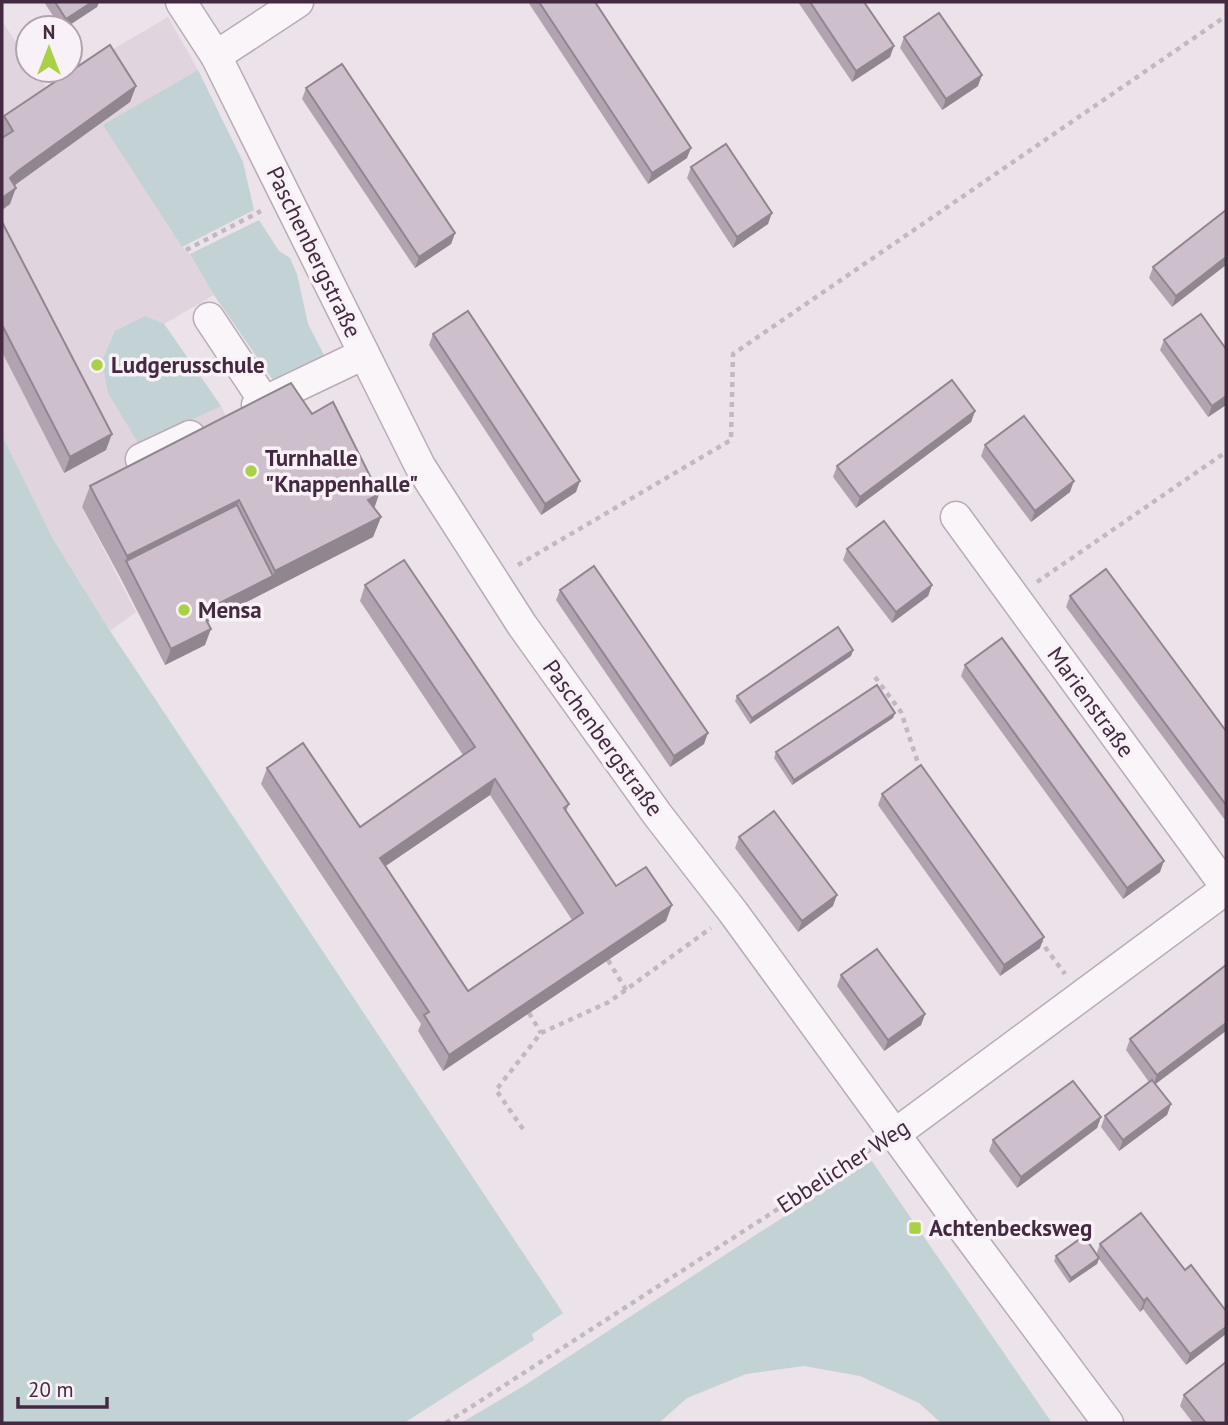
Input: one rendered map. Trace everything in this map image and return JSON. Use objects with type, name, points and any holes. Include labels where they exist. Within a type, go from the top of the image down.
[{"type":"street","name":"Paschenbergstraße","points":[[181,2],[216,56],[420,466],[522,625],[657,814],[733,912],[1108,1423]]},
{"type":"street","points":[[216,56],[298,2]]},
{"type":"street","points":[[209,318],[264,401]]},
{"type":"street","points":[[141,459],[364,354]]},
{"type":"street","name":"Marienstraße","points":[[956,517],[1226,888]]},
{"type":"street","name":"Ebbelicher Weg","points":[[895,1134],[1082,998],[1226,888]]},
{"type":"path","points":[[493,580],[731,440],[733,354],[1226,16]]},
{"type":"path","points":[[186,250],[287,198]]},
{"type":"path","points":[[1012,595],[1048,575],[1226,452]]},
{"type":"path","points":[[875,677],[901,712],[922,776]]},
{"type":"path","points":[[523,1129],[496,1090],[541,1033],[608,1002],[733,912]]},
{"type":"path","points":[[1034,931],[1082,998]]},
{"type":"path","points":[[608,960],[626,990]]},
{"type":"path","points":[[529,1013],[541,1033]]},
{"type":"path","name":"Ebbelicher Weg","points":[[446,1423],[895,1134]]},
{"type":"shaded area","name":"Ludgerusschule","points":[[168,17],[198,70],[104,125],[182,247],[190,254],[214,295],[164,324],[221,406],[232,428],[81,506],[136,612],[110,631],[53,539],[2,435],[2,21],[14,39],[14,84],[44,84],[47,88],[54,84],[84,84],[84,66]]},
{"type":"shaded area","points":[[198,70],[243,162],[254,210],[182,247],[103,125]]},
{"type":"shaded area","points":[[259,220],[279,251],[290,258],[297,274],[308,324],[327,361],[277,386],[214,295],[190,254]]},
{"type":"shaded area","points":[[145,316],[164,324],[221,406],[139,444],[108,393],[102,361],[115,331]]},
{"type":"shaded area","points":[[2,435],[53,539],[110,631],[563,1313],[532,1334],[534,1340],[404,1423],[2,1423]]},
{"type":"shaded area","points":[[871,1160],[1052,1423],[941,1423],[919,1403],[860,1376],[804,1366],[746,1374],[687,1398],[659,1423],[461,1423],[522,1387]]},
{"type":"building","points":[[55,2],[92,2],[74,14],[63,14]]},
{"type":"building","points":[[539,2],[595,2],[691,148],[652,173]]},
{"type":"building","points":[[810,2],[864,2],[894,46],[856,71]]},
{"type":"building","points":[[939,13],[982,75],[946,99],[904,37]]},
{"type":"building","points":[[110,45],[136,86],[18,171],[10,178],[16,188],[2,198],[2,138],[13,131],[4,116],[52,84],[84,84],[84,62]]},
{"type":"building","points":[[342,64],[455,233],[419,257],[306,88]]},
{"type":"building","points":[[726,144],[772,213],[737,237],[691,167]]},
{"type":"building","points":[[1226,210],[1226,257],[1176,296],[1153,267]]},
{"type":"building","points":[[2,222],[112,434],[70,457],[2,325]]},
{"type":"building","points":[[468,311],[580,481],[545,504],[433,334]]},
{"type":"building","points":[[1201,314],[1226,349],[1226,396],[1212,406],[1164,340]]},
{"type":"building","points":[[952,380],[975,411],[860,497],[837,466]]},
{"type":"building","name":"Turnhalle \"Knappenhalle\"","points":[[291,383],[312,414],[333,402],[379,494],[368,500],[381,517],[275,571],[239,500],[127,556],[90,486]]},
{"type":"building","points":[[1024,416],[1074,481],[1035,511],[985,445]]},
{"type":"building","name":"Mensa","points":[[237,505],[273,576],[202,612],[211,629],[171,649],[126,561]]},
{"type":"building","points":[[884,521],[932,585],[896,612],[847,549]]},
{"type":"building","points":[[404,560],[569,804],[564,808],[616,886],[646,867],[672,905],[449,1055],[424,1015],[429,1012],[267,768],[303,743],[360,827],[475,747],[365,585]],"holes":[[[495,779],[583,913],[468,991],[380,858]]]},
{"type":"building","points":[[594,566],[708,733],[674,756],[560,590]]},
{"type":"building","points":[[1106,569],[1226,731],[1226,805],[1070,596]]},
{"type":"building","points":[[838,627],[853,650],[752,718],[737,696]]},
{"type":"building","points":[[1002,638],[1164,861],[1127,888],[965,665]]},
{"type":"building","points":[[877,685],[895,713],[794,780],[776,752]]},
{"type":"building","points":[[921,765],[1044,937],[1004,965],[882,794]]},
{"type":"building","points":[[774,811],[837,895],[802,921],[739,837]]},
{"type":"building","points":[[877,949],[925,1014],[888,1040],[841,975]]},
{"type":"building","points":[[1226,965],[1226,1023],[1157,1075],[1130,1039]]},
{"type":"building","points":[[1152,1080],[1171,1104],[1123,1140],[1105,1116]]},
{"type":"building","points":[[1073,1081],[1101,1117],[1021,1177],[993,1140]]},
{"type":"building","points":[[1141,1213],[1185,1270],[1191,1265],[1226,1311],[1226,1327],[1190,1354],[1147,1298],[1144,1301],[1100,1244]]},
{"type":"building","points":[[1084,1236],[1099,1258],[1071,1278],[1056,1256]]},
{"type":"building","points":[[1226,1362],[1226,1423],[1206,1423],[1184,1395]]},
{"type":"place","name":"Ludgerusschule","points":[[97,365]]},
{"type":"place","name":"Turnhalle \"Knappenhalle\"","points":[[251,471]]},
{"type":"place","name":"Mensa","points":[[184,610]]},
{"type":"place","name":"Achtenbecksweg","points":[[915,1228]]}]
